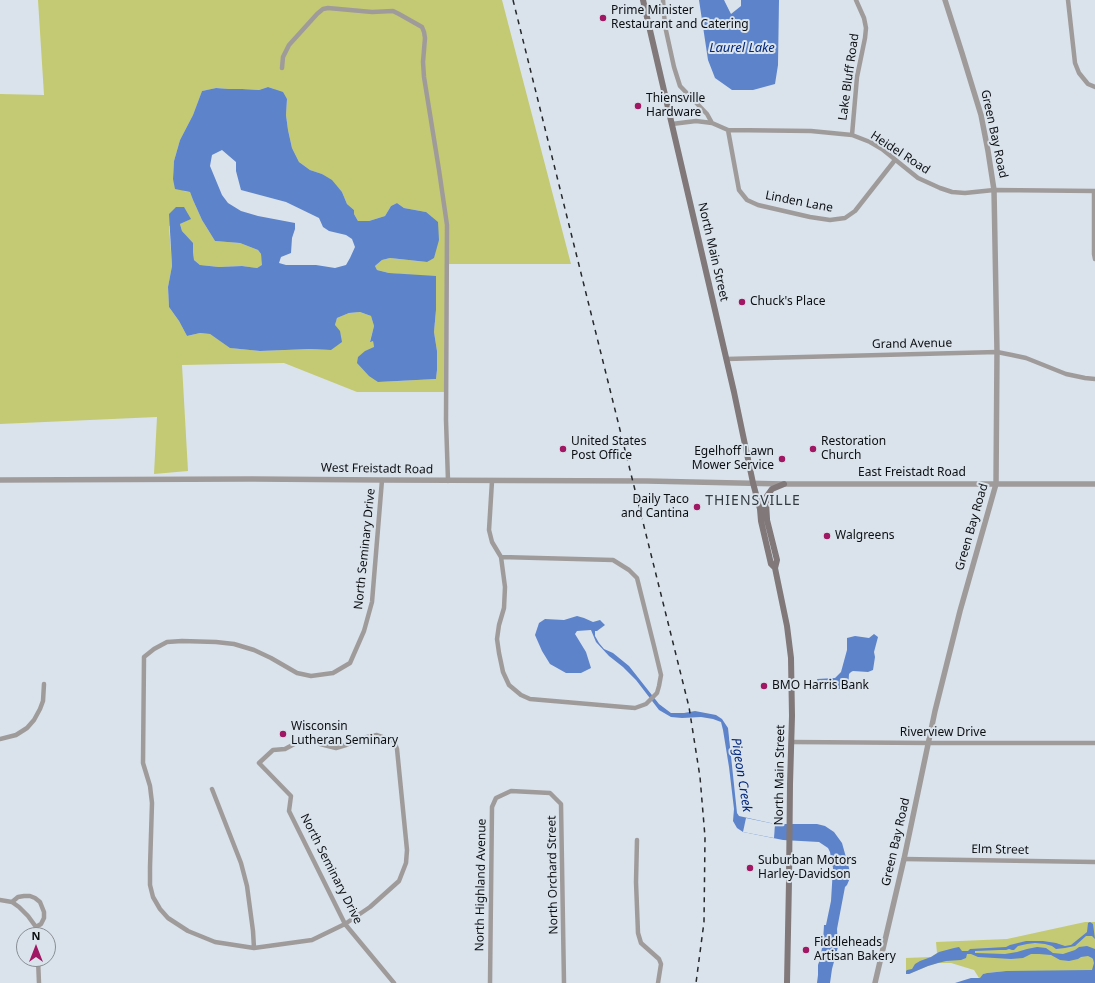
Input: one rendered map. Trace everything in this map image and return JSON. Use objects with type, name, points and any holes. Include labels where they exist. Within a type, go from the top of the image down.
[{"type":"main road","name":"North Main Street","points":[[643,0],[760,509],[770,564],[775,568]]},
{"type":"main road","points":[[768,520],[766,503],[767,496],[772,489],[784,484]]},
{"type":"main road","name":"North Main Street","points":[[760,509],[768,520],[777,560],[775,568],[787,626],[791,658],[792,742],[789,823],[787,983]]},
{"type":"street","points":[[663,0],[665,26],[674,67],[680,86],[707,114],[712,123]]},
{"type":"street","name":"Lake Bluff Road","points":[[852,135],[857,77],[866,28],[864,18],[856,0]]},
{"type":"street","name":"Green Bay Road","points":[[875,983],[904,859],[935,711],[960,611],[996,484],[997,352],[994,190],[988,151],[980,115],[945,0]]},
{"type":"street","points":[[1068,0],[1075,63],[1079,74],[1088,84],[1095,88]]},
{"type":"street","points":[[282,68],[283,57],[290,45],[323,9],[328,8],[372,12],[393,11],[422,27],[425,38],[423,62],[424,76],[447,225],[446,420],[448,481]]},
{"type":"street","name":"Heidel Road","points":[[672,124],[696,121],[712,123],[728,130],[811,131],[852,135],[876,146],[918,178],[952,192],[965,193],[994,190],[1095,191]]},
{"type":"street","name":"Linden Lane","points":[[728,130],[739,190],[747,200],[758,205],[810,217],[830,220],[845,218],[850,215],[855,211],[895,160]]},
{"type":"street","points":[[1095,191],[1095,259]]},
{"type":"street","name":"Grand Avenue","points":[[726,359],[997,352],[1026,358],[1066,374],[1095,379]]},
{"type":"street","name":"West Freistadt Road","points":[[0,480],[252,479],[754,483]]},
{"type":"street","name":"North Seminary Drive","points":[[254,948],[214,942],[188,931],[168,918],[153,898],[150,885],[152,803],[150,786],[143,763],[144,657],[154,649],[167,642],[182,641],[234,644],[254,650],[297,673],[311,676],[333,673],[350,663],[364,631],[372,602],[382,480]]},
{"type":"street","points":[[492,481],[489,530],[492,542],[502,557],[505,586],[504,608],[497,639],[498,653],[503,672],[509,685],[521,695],[530,699],[635,708],[646,704],[655,696],[659,686],[661,674],[637,578],[629,570],[613,560],[502,557]]},
{"type":"street","name":"East Freistadt Road","points":[[754,483],[1095,484]]},
{"type":"street","points":[[0,739],[16,735],[27,728],[34,720],[43,700],[44,684]]},
{"type":"street","name":"North Seminary Drive","points":[[345,924],[370,907],[399,881],[406,863],[407,850],[397,749],[394,741],[377,735],[366,737],[346,746],[336,748],[320,744],[314,738],[307,739],[285,749],[273,750],[258,763],[290,796],[289,811],[345,924],[394,983]]},
{"type":"street","name":"Riverview Drive","points":[[792,742],[1095,744]]},
{"type":"street","points":[[212,789],[241,863],[247,886],[254,948],[312,940],[345,924]]},
{"type":"street","name":"North Highland Avenue","points":[[490,983],[492,807],[496,798],[511,791],[528,791]]},
{"type":"street","name":"North Orchard Street","points":[[528,791],[550,793],[562,804],[564,983]]},
{"type":"street","points":[[637,840],[636,882],[638,933],[641,943],[659,958],[661,964],[658,983]]},
{"type":"street","name":"Elm Street","points":[[904,859],[1095,862]]},
{"type":"street","points":[[0,900],[12,902],[20,907],[36,927],[41,924],[44,918],[44,912],[40,902],[35,898],[30,896],[18,897],[12,902]]},
{"type":"street","points":[[38,967],[39,983]]},
{"type":"green space","points":[[38,0],[502,0],[571,264],[446,264],[446,392],[357,392],[284,363],[182,365],[188,471],[154,474],[157,417],[0,424],[0,94],[44,95]],"holes":[[[268,87],[274,89],[287,99],[286,115],[288,130],[292,148],[299,162],[310,170],[322,174],[342,192],[347,204],[354,210],[354,214],[358,221],[369,221],[385,216],[391,206],[397,203],[404,208],[426,212],[427,262],[390,258],[382,260],[375,266],[377,270],[409,275],[436,310],[434,332],[437,351],[436,379],[378,382],[373,341],[370,341],[374,326],[371,316],[360,312],[349,313],[337,318],[331,350],[310,349],[260,351],[231,348],[210,334],[200,333],[187,336],[169,307],[168,287],[172,266],[169,226],[190,219],[180,224],[182,231],[192,243],[194,260],[200,265],[219,267],[242,266],[257,268],[263,265],[261,254],[258,250],[240,243],[215,241],[202,220],[190,192],[184,191],[173,179],[174,161],[180,140],[193,115],[202,91],[216,88],[259,90]]]},
{"type":"green space","points":[[1085,922],[1095,922],[1095,972],[1006,971],[983,974],[981,978],[979,978],[974,970],[951,963],[938,963],[906,974],[906,958],[931,957],[937,953],[936,942],[1007,939]]},
{"type":"water","name":"Laurel Lake","points":[[699,0],[724,0],[731,14],[741,6],[741,0],[779,0],[778,65],[775,84],[753,90],[732,90],[715,78],[708,60]]},
{"type":"water","points":[[268,87],[283,92],[287,99],[286,115],[292,148],[299,162],[310,170],[322,174],[332,180],[342,192],[347,204],[354,210],[354,214],[358,221],[369,221],[385,216],[391,206],[397,203],[404,208],[426,212],[438,222],[439,240],[434,258],[427,262],[390,258],[382,260],[375,266],[377,270],[389,273],[436,276],[436,310],[434,332],[437,351],[436,379],[378,382],[369,376],[357,363],[358,357],[365,351],[374,347],[373,341],[370,342],[374,326],[371,316],[360,312],[349,313],[337,318],[335,325],[340,331],[342,342],[331,350],[310,349],[260,351],[230,348],[210,334],[200,333],[187,336],[169,307],[168,287],[172,266],[169,214],[176,207],[184,207],[191,219],[180,224],[182,231],[193,243],[194,260],[200,265],[219,267],[242,266],[257,268],[262,265],[261,254],[258,250],[240,243],[215,241],[202,220],[190,192],[175,189],[173,179],[174,161],[180,140],[193,115],[202,91],[216,88],[259,90]],"holes":[[[222,150],[236,162],[236,171],[241,190],[286,202],[319,218],[323,227],[329,231],[346,235],[352,239],[355,247],[346,265],[335,268],[316,265],[286,265],[279,263],[281,257],[291,253],[295,223],[241,211],[228,203],[222,195],[210,166],[212,155]]]},
{"type":"water","name":"Pigeon Creek","points":[[577,616],[593,622],[600,620],[605,625],[595,631],[595,636],[599,643],[604,649],[613,653],[629,666],[659,704],[671,713],[695,711],[716,715],[722,719],[728,728],[737,813],[739,816],[775,824],[817,824],[825,826],[834,832],[842,843],[849,868],[850,878],[845,887],[837,929],[838,947],[830,983],[817,983],[824,925],[826,925],[831,901],[833,868],[828,848],[819,842],[783,840],[743,832],[737,828],[733,821],[734,809],[729,767],[721,722],[701,717],[671,717],[659,710],[636,680],[596,642],[591,630],[577,631],[575,634],[586,652],[591,668],[581,673],[566,673],[550,664],[535,635],[539,623],[545,619],[564,620]]},
{"type":"water","points":[[874,634],[878,637],[874,652],[875,657],[873,670],[868,672],[851,672],[849,674],[848,689],[836,689],[831,685],[823,685],[818,683],[817,679],[835,678],[841,672],[847,650],[847,638],[855,636],[869,638]]},
{"type":"water","points":[[1090,922],[1093,924],[1095,939],[1092,936],[1086,936],[1075,946],[1056,949],[1045,944],[1035,943],[1018,946],[1014,950],[975,951],[975,953],[1005,954],[1037,947],[1046,948],[1053,953],[1063,954],[1079,947],[1087,946],[1095,949],[1095,983],[955,983],[971,978],[980,978],[983,974],[987,973],[1006,971],[1092,970],[1094,963],[1093,959],[1088,956],[1069,961],[1060,960],[1051,955],[1039,954],[1031,954],[1023,958],[1011,959],[978,957],[967,954],[966,958],[961,960],[938,963],[906,974],[907,970],[912,969],[915,964],[920,961],[939,952],[959,947],[962,951],[968,951],[970,949],[1006,947],[1026,941],[1043,941],[1065,946],[1071,945],[1087,932],[1088,923]]},
{"type":"pier","points":[[746,818],[775,824],[774,838],[743,832]]},
{"type":"railway","points":[[513,0],[689,707],[700,777],[705,837],[704,922],[696,983]]},
{"type":"place","name":"Prime Minister Restaurant and Catering","points":[[603,18]]},
{"type":"place","name":"Thiensville Hardware","points":[[638,106]]},
{"type":"place","name":"Chuck's Place","points":[[742,302]]},
{"type":"place","name":"United States Post Office","points":[[563,449]]},
{"type":"place","name":"Restoration Church","points":[[813,449]]},
{"type":"place","name":"Egelhoff Lawn Mower Service","points":[[782,459]]},
{"type":"place","name":"Daily Taco and Cantina","points":[[697,507]]},
{"type":"place","name":"Walgreens","points":[[827,536]]},
{"type":"place","name":"BMO Harris Bank","points":[[764,686]]},
{"type":"place","name":"Wisconsin Lutheran Seminary","points":[[283,734]]},
{"type":"place","name":"Suburban Motors Harley-Davidson","points":[[750,868]]},
{"type":"place","name":"Fiddleheads Artisan Bakery","points":[[806,950]]},
{"type":"district","name":"THIENSVILLE","points":[[753,501]]}]
